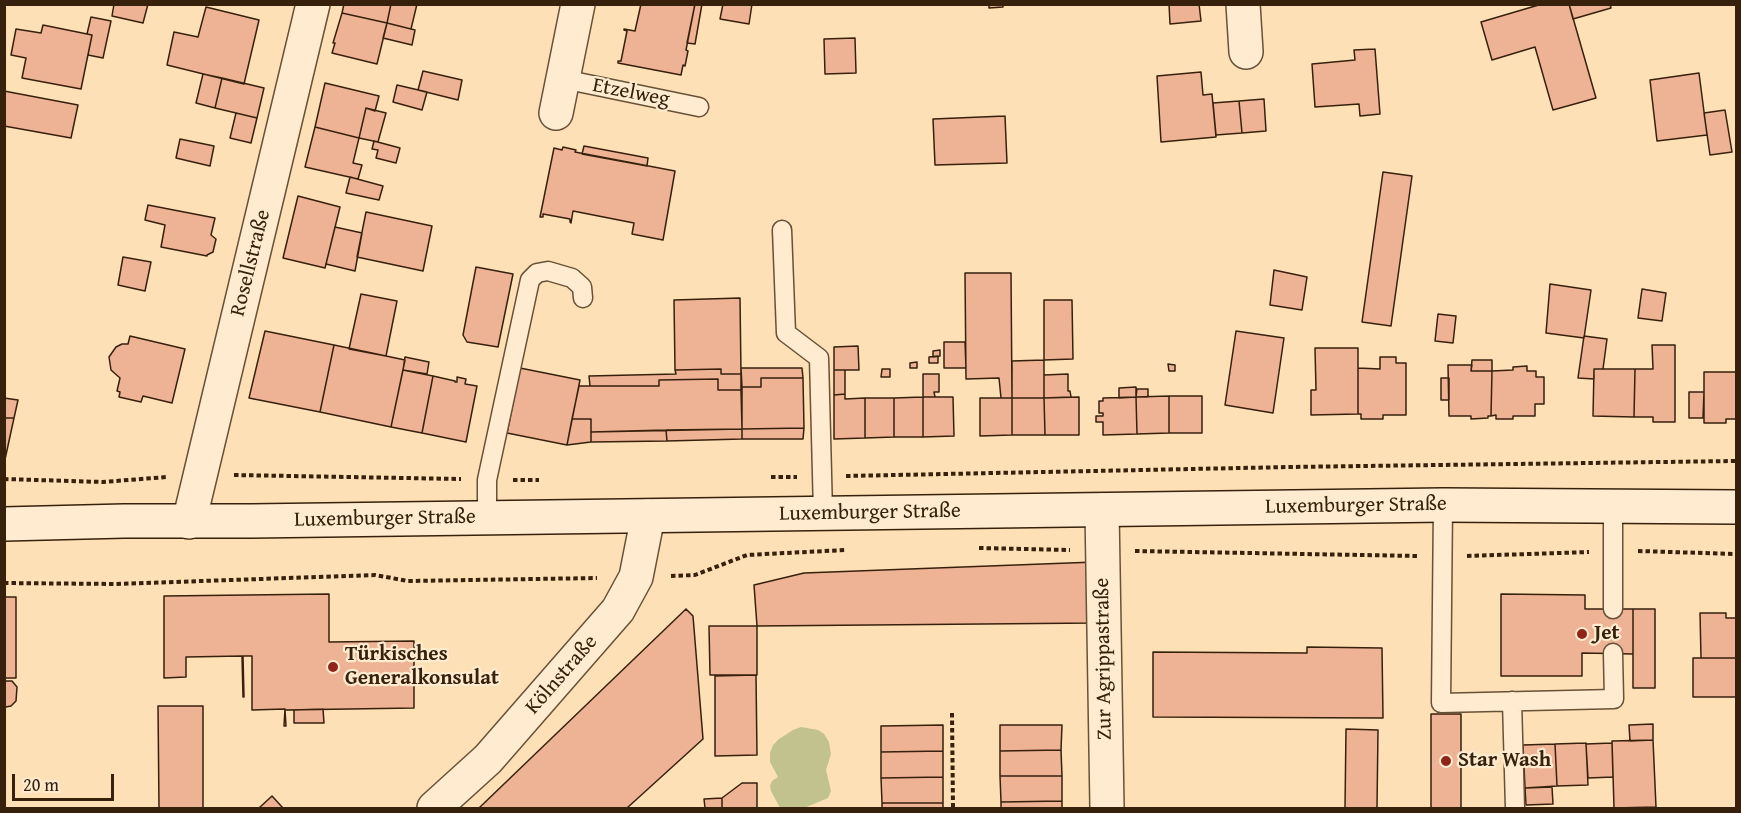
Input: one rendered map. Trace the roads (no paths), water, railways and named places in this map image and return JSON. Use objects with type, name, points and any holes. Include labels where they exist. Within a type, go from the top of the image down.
[{"type":"street","name":"Rosellstraße","points":[[189,522],[313,4]]},
{"type":"street","name":"Etzelweg","points":[[556,113],[578,4]]},
{"type":"street","points":[[1243,4],[1246,52]]},
{"type":"street","name":"Luxemburger Straße","points":[[4,524],[1443,505],[1737,507]]},
{"type":"street","name":"Zur Agrippastraße","points":[[1102,510],[1107,808]]},
{"type":"street","name":"Kölnstraße","points":[[434,808],[488,759],[618,610],[636,577],[648,516]]},
{"type":"lane","name":"Etzelweg","points":[[563,80],[699,107]]},
{"type":"lane","points":[[782,230],[786,333],[819,358],[823,513]]},
{"type":"lane","points":[[487,518],[487,480],[530,279],[537,273],[548,270],[572,278],[582,287],[583,298]]},
{"type":"lane","points":[[1443,505],[1441,703],[1614,699],[1613,653]]},
{"type":"lane","points":[[1612,506],[1613,609]]},
{"type":"lane","points":[[1512,701],[1515,808]]},
{"type":"place","name":"Jet","points":[[1582,634]]},
{"type":"place","name":"Türkisches Generalkonsulat","points":[[333,667]]},
{"type":"place","name":"Star Wash","points":[[1446,761]]}]
